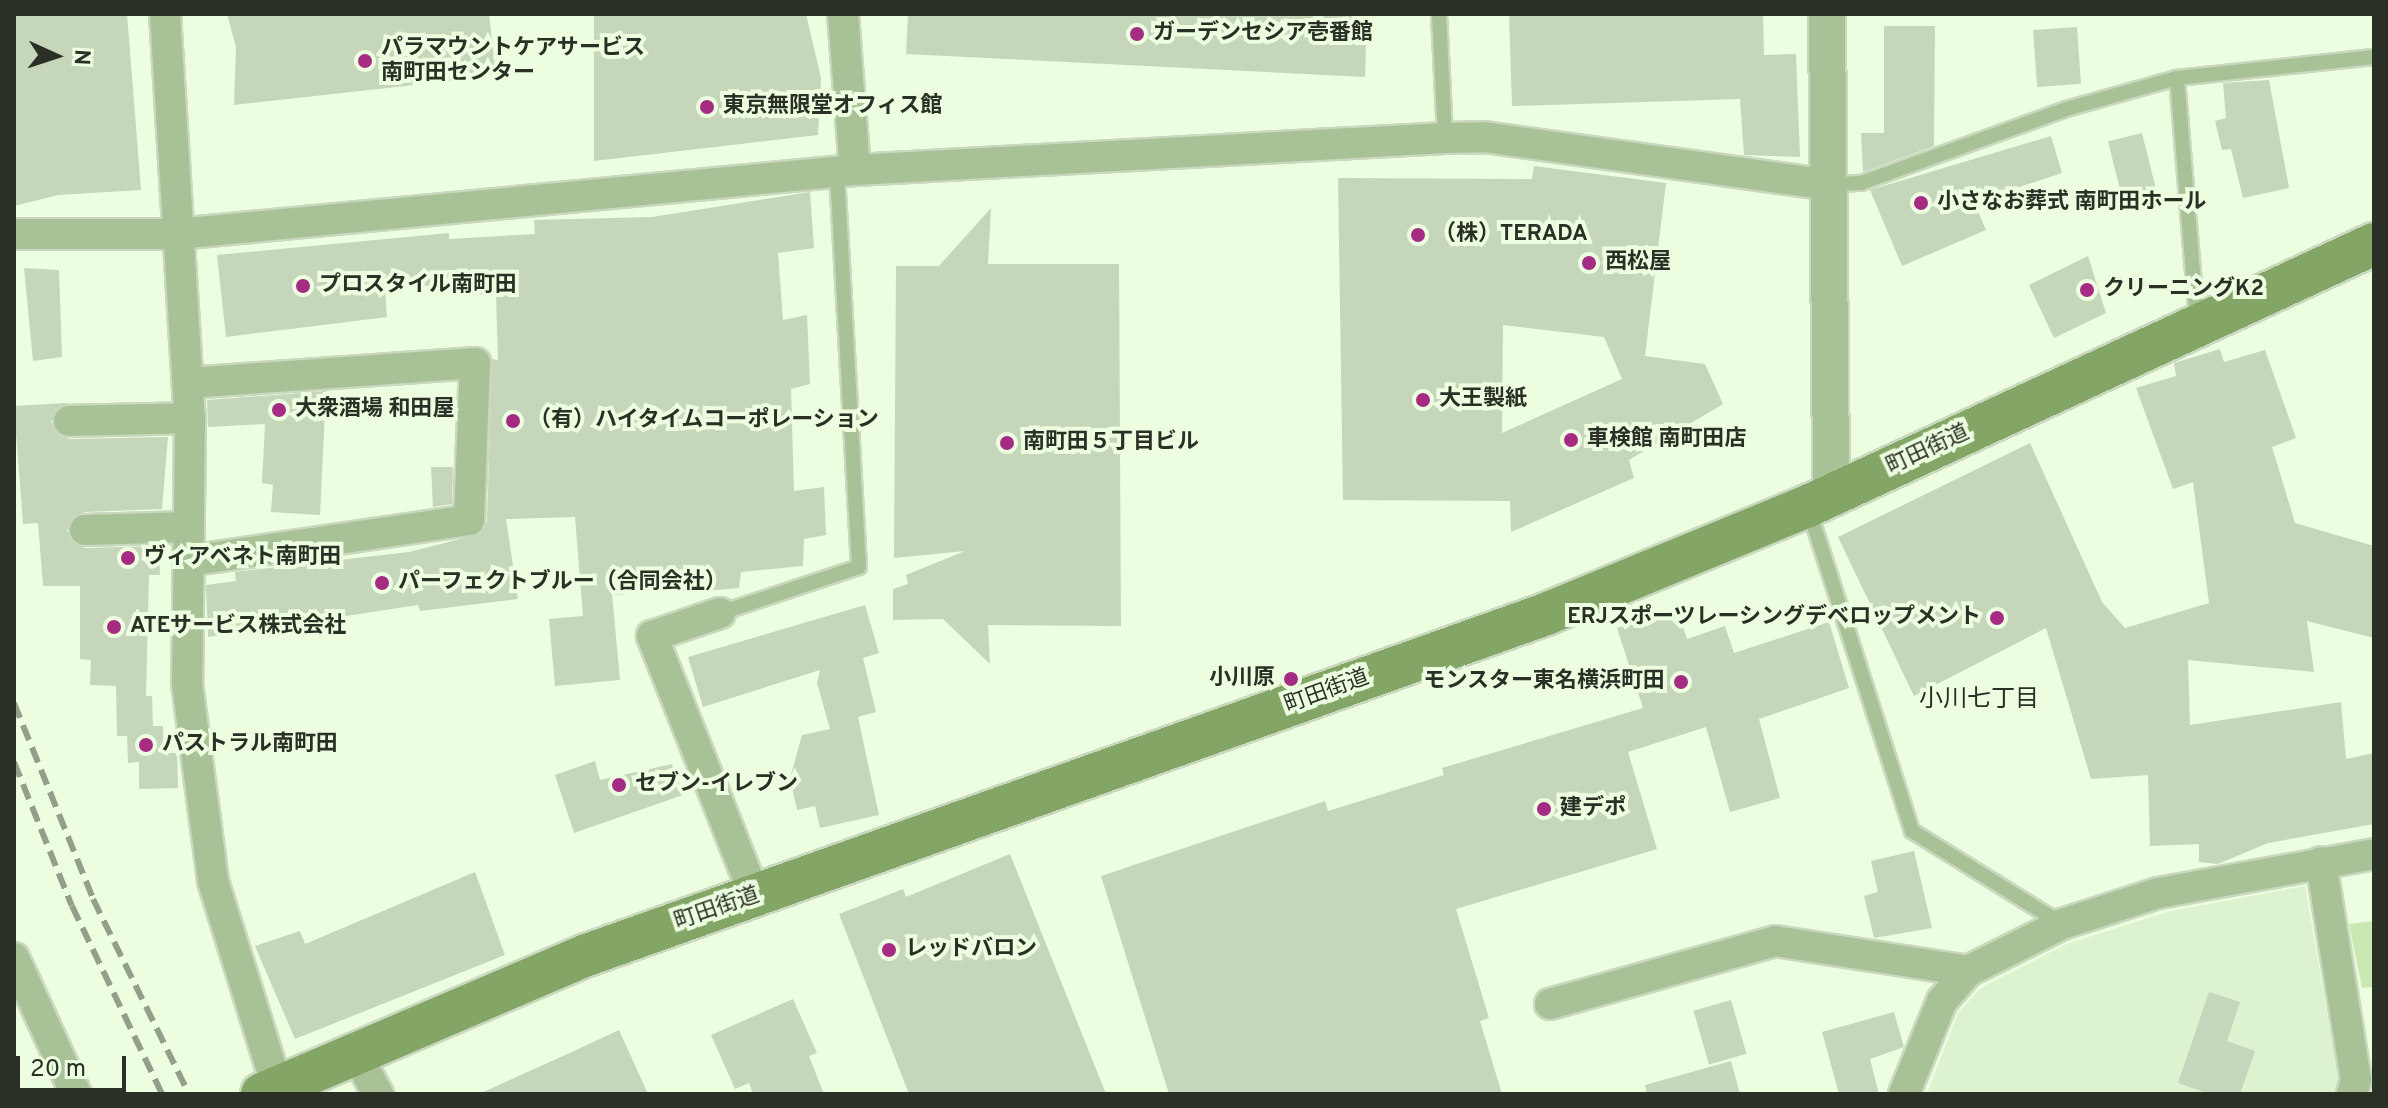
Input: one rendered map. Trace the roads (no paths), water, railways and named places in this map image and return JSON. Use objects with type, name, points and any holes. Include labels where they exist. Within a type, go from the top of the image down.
[{"type":"main road","name":"町田街道","points":[[270,1091],[587,955],[1546,614],[1820,500],[2374,244]]},
{"type":"street","points":[[165,14],[189,383],[187,683],[201,812],[225,929],[270,1091]]},
{"type":"street","points":[[843,14],[846,171]]},
{"type":"street","points":[[1820,500],[1829,185],[1827,14]]},
{"type":"street","points":[[14,234],[177,234],[846,171],[1445,138],[1484,137],[1829,185]]},
{"type":"street","points":[[188,561],[469,520],[475,363],[189,383]]},
{"type":"street","points":[[69,421],[190,418]]},
{"type":"street","points":[[85,530],[189,527]]},
{"type":"street","points":[[720,613],[652,636],[755,896]]},
{"type":"street","points":[[1904,1094],[1942,1001],[1968,971],[2062,924],[2158,893],[2374,854]]},
{"type":"street","points":[[2321,862],[2360,1087]]},
{"type":"street","points":[[1550,1004],[1775,941],[1968,971]]},
{"type":"street","points":[[16,968],[76,1094]]},
{"type":"street","points":[[355,1052],[378,1094]]},
{"type":"lane","points":[[1439,14],[1445,138]]},
{"type":"lane","points":[[1829,185],[1861,183],[2066,109],[2177,78],[2374,57]]},
{"type":"lane","points":[[2177,78],[2198,326]]},
{"type":"lane","points":[[720,613],[859,567],[846,171]]},
{"type":"lane","points":[[1820,500],[1912,831],[2062,924]]},
{"type":"railway","points":[[14,703],[93,899],[185,1086]]},
{"type":"railway","points":[[14,762],[72,906],[162,1094]]},
{"type":"place","name":"ガーデンセシア壱番館","points":[[1137,34]]},
{"type":"place","name":"パラマウントケアサービス 南町田センター","points":[[365,61]]},
{"type":"place","name":"東京無限堂オフィス館","points":[[707,107]]},
{"type":"place","name":"小さなお葬式 南町田ホール","points":[[1921,203]]},
{"type":"place","name":"（株）TERADA","points":[[1418,235]]},
{"type":"place","name":"西松屋","points":[[1589,263]]},
{"type":"place","name":"プロスタイル南町田","points":[[303,286]]},
{"type":"place","name":"クリーニングK2","points":[[2087,290]]},
{"type":"place","name":"大王製紙","points":[[1423,400]]},
{"type":"place","name":"大衆酒場 和田屋","points":[[279,410]]},
{"type":"place","name":"（有）ハイタイムコーポレーション","points":[[513,421]]},
{"type":"place","name":"車検館 南町田店","points":[[1571,440]]},
{"type":"place","name":"南町田５丁目ビル","points":[[1007,443]]},
{"type":"place","name":"ヴィアベネト南町田","points":[[128,558]]},
{"type":"place","name":"パーフェクトブルー（合同会社）","points":[[382,583]]},
{"type":"place","name":"ERJスポーツレーシングデベロップメント","points":[[1997,618]]},
{"type":"place","name":"ATEサービス株式会社","points":[[114,627]]},
{"type":"place","name":"小川原","points":[[1291,679]]},
{"type":"place","name":"モンスター東名横浜町田","points":[[1681,682]]},
{"type":"place","name":"パストラル南町田","points":[[146,745]]},
{"type":"place","name":"セブン-イレブン","points":[[619,785]]},
{"type":"place","name":"建デポ","points":[[1544,809]]},
{"type":"place","name":"レッドバロン","points":[[889,950]]},
{"type":"district","name":"小川七丁目","points":[[1979,701]]}]
